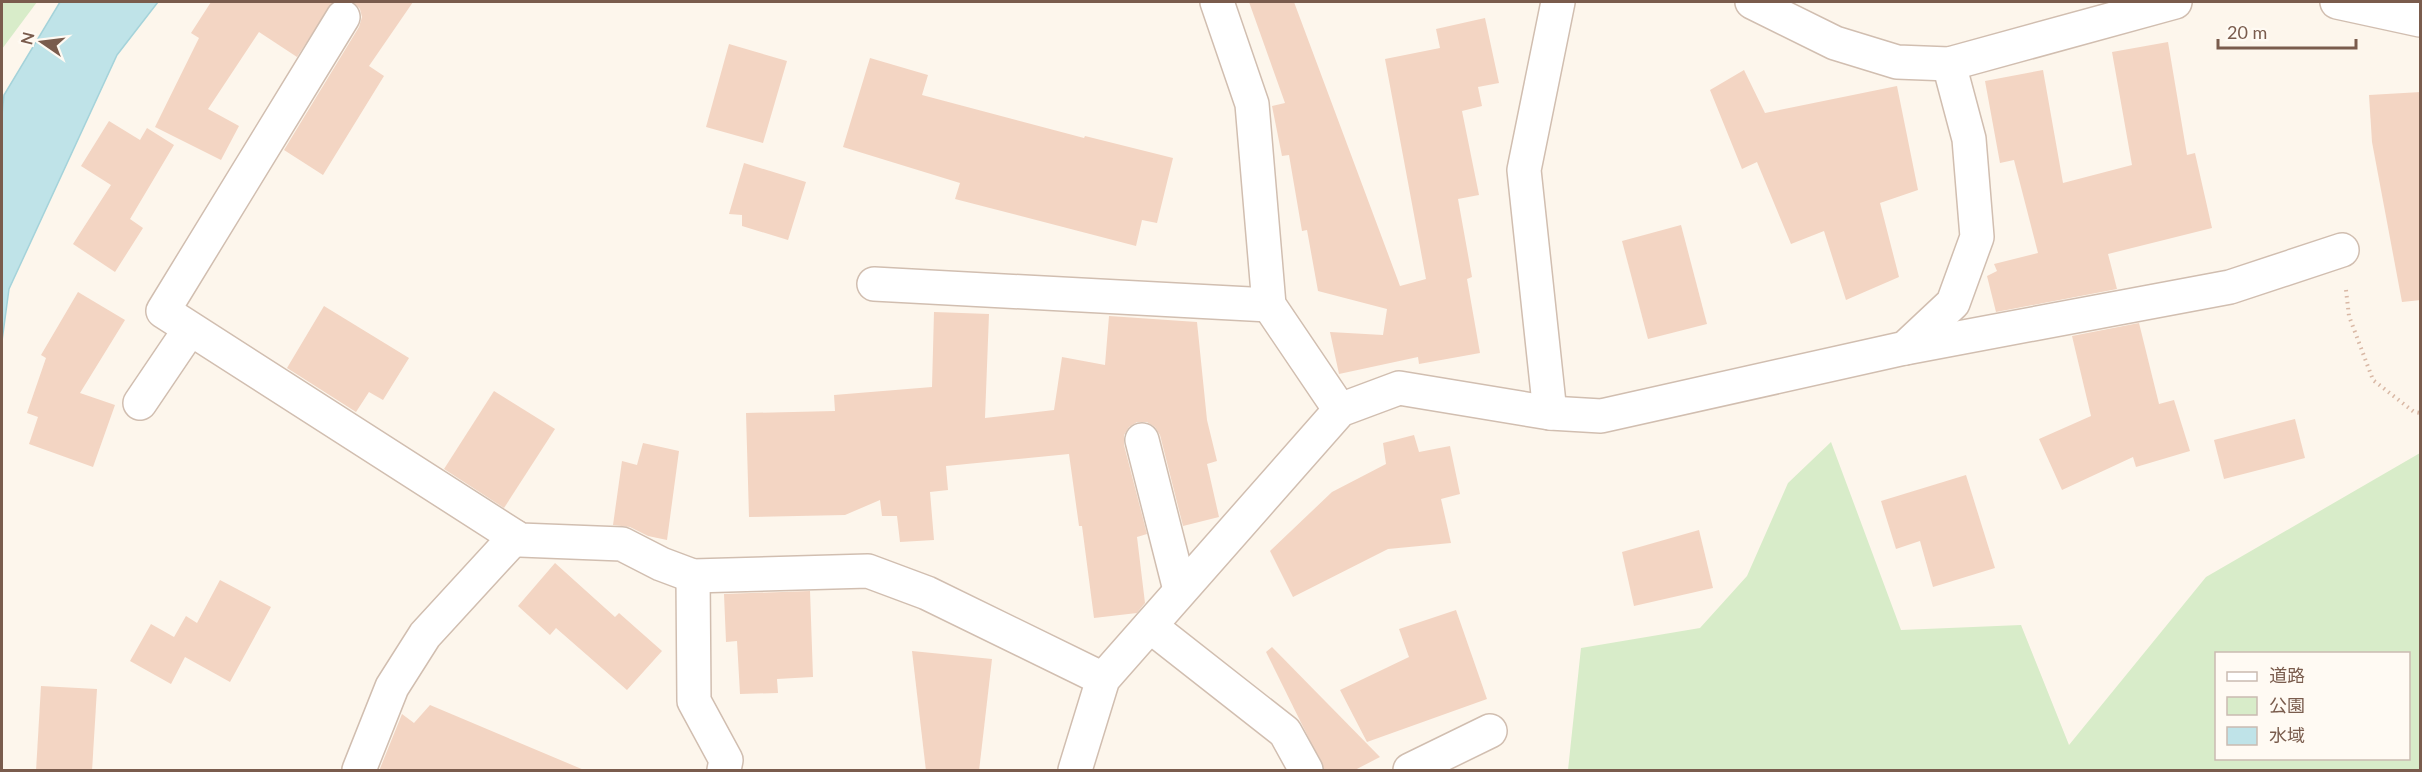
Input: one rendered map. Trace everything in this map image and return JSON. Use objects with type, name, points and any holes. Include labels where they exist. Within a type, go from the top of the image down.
[{"type":"street","points":[[1217,2],[1252,104],[1269,305],[1340,410]]},
{"type":"street","points":[[1550,413],[1524,170],[1558,2]]},
{"type":"street","points":[[1752,2],[1835,43],[1898,62],[1949,64],[2175,2]]},
{"type":"street","points":[[2337,2],[2421,20]]},
{"type":"street","points":[[343,17],[163,311],[520,540],[622,544],[661,564],[693,576],[868,571],[927,593],[1103,679]]},
{"type":"street","points":[[1905,348],[1953,303],[1977,237],[1969,139],[1949,64]]},
{"type":"street","points":[[1075,771],[1103,679],[1340,410],[1399,388],[1550,413],[1601,416],[1905,348],[2230,287],[2342,250]]},
{"type":"street","points":[[874,284],[1269,305]]},
{"type":"street","points":[[140,403],[190,329]]},
{"type":"street","points":[[1142,441],[1180,590]]},
{"type":"street","points":[[359,771],[392,687],[425,635],[515,537]]},
{"type":"street","points":[[693,576],[694,701],[726,760],[724,771]]},
{"type":"street","points":[[1150,626],[1285,732],[1306,771]]},
{"type":"street","points":[[1410,771],[1490,730]]},
{"type":"path","points":[[2342,250],[2349,316],[2373,380],[2414,412],[2421,413]]},
{"type":"green space","points":[[2,2],[37,2],[2,49]]},
{"type":"green space","points":[[1831,442],[1901,630],[2021,625],[2069,745],[2206,577],[2420,453],[2420,770],[1568,770],[1581,648],[1700,628],[1747,576],[1788,483]]},
{"type":"water","points":[[60,2],[158,2],[117,55],[9,289],[2,341],[2,115],[4,95]]},
{"type":"building","points":[[211,2],[333,2],[297,57],[259,32],[208,109],[239,126],[221,160],[155,127],[199,38],[191,33]]},
{"type":"building","points":[[353,2],[413,2],[369,66],[384,76],[323,175],[284,150],[359,27],[362,17],[360,9]]},
{"type":"building","points":[[1249,2],[1294,2],[1400,286],[1426,279],[1385,59],[1440,48],[1436,29],[1485,18],[1499,83],[1478,87],[1482,106],[1462,111],[1479,195],[1458,199],[1472,277],[1467,279],[1480,353],[1419,364],[1418,357],[1339,374],[1330,332],[1383,335],[1387,309],[1318,291],[1307,230],[1302,231],[1289,155],[1282,156],[1272,106],[1285,103]]},
{"type":"building","points":[[2168,42],[2187,155],[2195,153],[2212,228],[2108,254],[2117,289],[1996,312],[1987,276],[1997,271],[1994,264],[2038,253],[2014,160],[2000,163],[1985,81],[2043,70],[2063,183],[2132,165],[2112,52]]},
{"type":"building","points":[[729,44],[787,61],[763,143],[706,127]]},
{"type":"building","points":[[870,58],[928,75],[922,95],[1084,138],[1085,136],[1173,158],[1157,223],[1142,220],[1136,246],[955,199],[960,183],[843,147]]},
{"type":"building","points":[[1744,70],[1765,113],[1897,86],[1918,190],[1880,203],[1899,277],[1846,300],[1824,231],[1791,244],[1757,162],[1742,169],[1710,90]]},
{"type":"building","points":[[2421,92],[2421,300],[2402,302],[2372,142],[2369,95]]},
{"type":"building","points":[[109,121],[140,140],[147,128],[174,145],[130,219],[143,228],[115,272],[73,244],[111,185],[81,166]]},
{"type":"building","points":[[744,163],[806,182],[788,240],[742,226],[742,215],[729,214]]},
{"type":"building","points":[[1681,225],[1707,324],[1648,339],[1622,241]]},
{"type":"building","points":[[78,292],[125,320],[80,393],[115,405],[93,467],[29,444],[38,417],[27,413],[46,358],[41,355]]},
{"type":"building","points":[[324,306],[409,358],[383,400],[369,392],[356,412],[287,368]]},
{"type":"building","points":[[934,312],[989,314],[985,418],[1054,410],[1062,357],[1105,365],[1109,316],[1197,322],[1207,420],[1217,461],[1207,464],[1219,517],[1183,526],[1160,435],[1155,427],[1147,422],[1137,422],[1129,427],[1124,435],[1124,445],[1147,534],[1137,537],[1145,603],[1137,613],[1094,618],[1082,526],[1079,526],[1069,454],[946,466],[948,490],[930,492],[934,540],[900,542],[897,516],[882,516],[880,500],[845,515],[749,517],[746,413],[835,411],[834,395],[932,387]]},
{"type":"building","points":[[2139,323],[2159,404],[2174,400],[2190,451],[2136,467],[2133,457],[2062,490],[2039,439],[2091,416],[2072,336]]},
{"type":"building","points":[[494,391],[555,429],[504,508],[444,469]]},
{"type":"building","points":[[2295,419],[2305,458],[2224,479],[2214,440]]},
{"type":"building","points":[[1414,435],[1419,452],[1450,446],[1460,494],[1441,499],[1451,543],[1388,549],[1293,597],[1270,551],[1332,492],[1386,464],[1383,443]]},
{"type":"building","points":[[643,443],[679,451],[667,540],[648,536],[630,527],[613,525],[622,461],[637,465]]},
{"type":"building","points":[[1966,475],[1995,568],[1933,587],[1920,541],[1896,549],[1881,501]]},
{"type":"building","points":[[1699,530],[1713,588],[1634,606],[1622,552]]},
{"type":"building","points":[[555,563],[615,617],[619,613],[662,651],[627,690],[556,628],[550,635],[518,606]]},
{"type":"building","points":[[220,580],[271,607],[230,682],[185,657],[171,684],[130,661],[151,624],[174,637],[186,616],[197,623]]},
{"type":"building","points":[[810,591],[813,677],[777,679],[778,693],[740,694],[737,641],[726,642],[724,594]]},
{"type":"building","points":[[1456,610],[1487,699],[1367,742],[1340,690],[1409,657],[1399,629]]},
{"type":"building","points":[[1272,647],[1380,757],[1353,771],[1325,771],[1266,652]]},
{"type":"building","points":[[912,651],[992,659],[979,771],[926,771]]},
{"type":"building","points":[[41,686],[97,689],[92,771],[36,771]]},
{"type":"building","points":[[430,705],[584,771],[379,771],[402,714],[414,723]]}]
